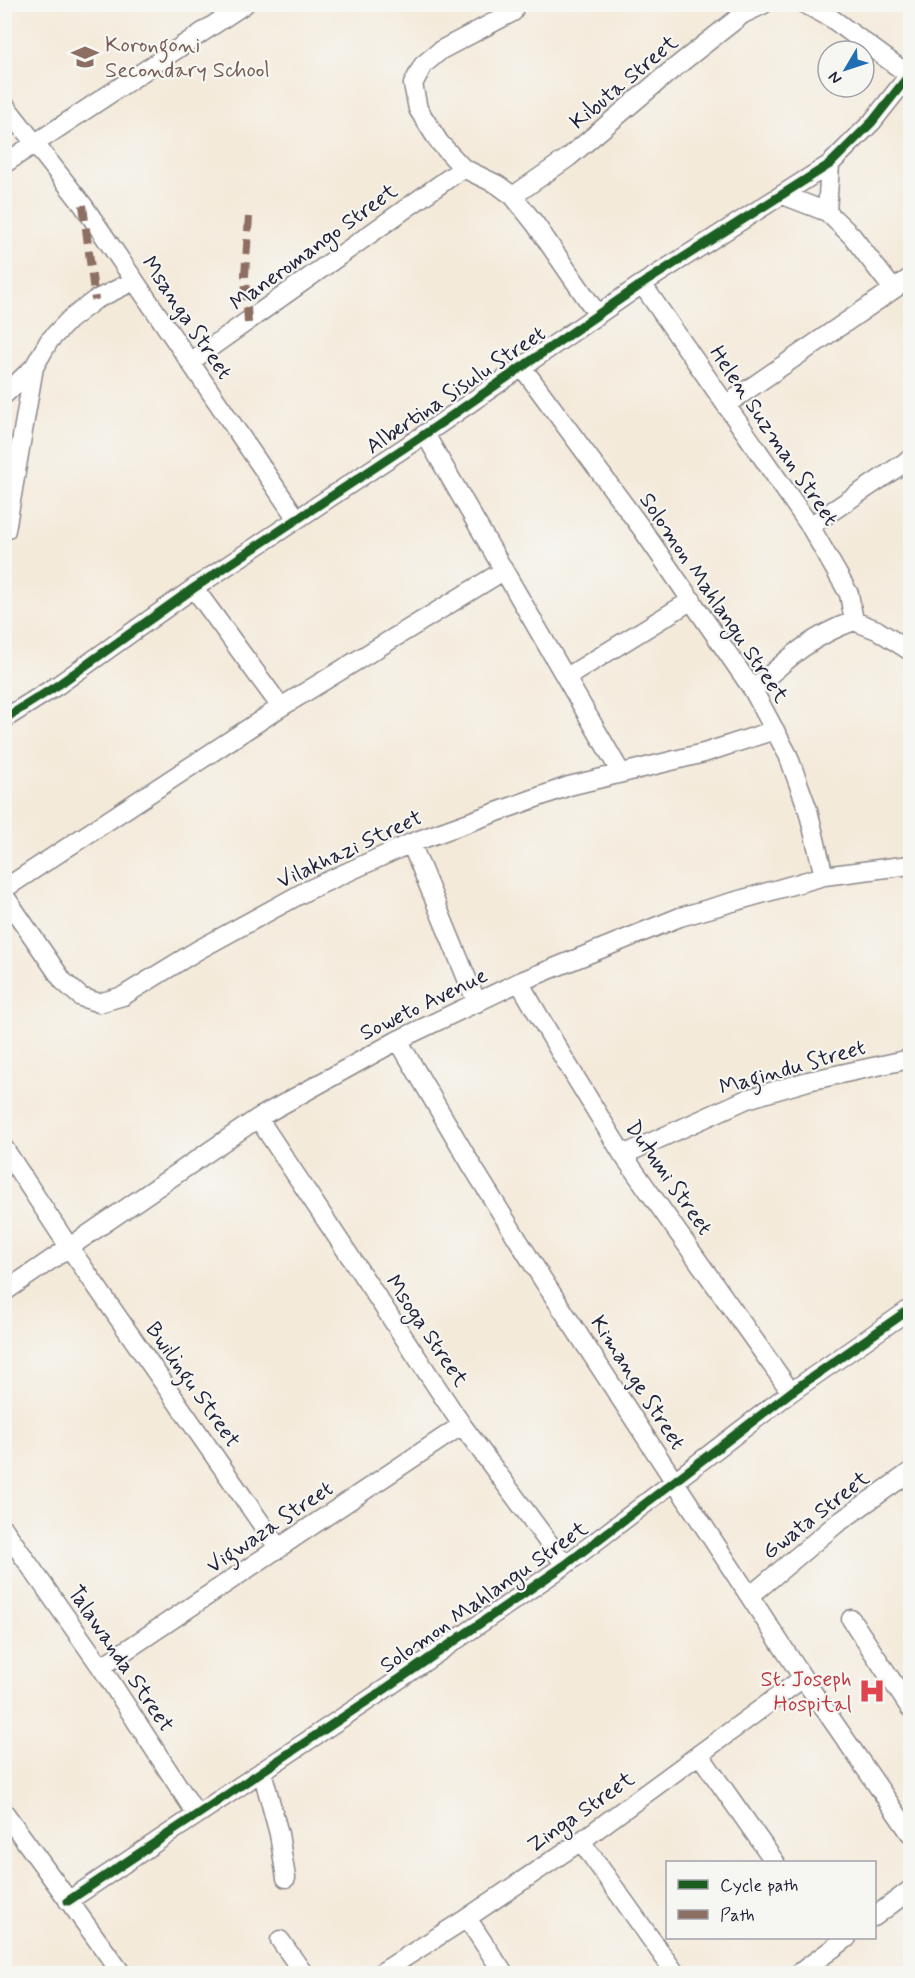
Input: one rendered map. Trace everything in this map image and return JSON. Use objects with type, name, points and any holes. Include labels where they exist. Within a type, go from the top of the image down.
[{"type":"street","points":[[4,164],[245,4]]},
{"type":"street","name":"Kibuta Street","points":[[513,196],[569,157],[668,73],[743,14],[764,4]]},
{"type":"street","points":[[805,4],[831,18],[910,75]]},
{"type":"street","points":[[513,12],[441,50],[423,65],[413,84],[418,109],[439,142],[462,168],[498,185],[513,196],[536,225],[598,315]]},
{"type":"street","name":"Albertina Sisulu Street","points":[[4,719],[58,685],[194,588],[425,434],[642,284],[830,164],[872,122],[910,75]]},
{"type":"street","name":"Msanga Street","points":[[4,104],[83,205],[297,519]]},
{"type":"street","points":[[827,212],[830,164]]},
{"type":"street","name":"Maneromango Street","points":[[190,362],[462,168]]},
{"type":"street","points":[[783,195],[827,212],[852,236],[894,289]]},
{"type":"street","points":[[727,404],[910,278]]},
{"type":"street","points":[[4,395],[34,367],[49,341],[69,320],[95,300],[134,281]]},
{"type":"street","name":"Helen Suzman Street","points":[[642,284],[810,526],[849,594],[854,621]]},
{"type":"street","points":[[6,530],[34,367]]},
{"type":"street","name":"Solomon Mahlangu Street","points":[[522,367],[642,529],[753,690],[788,755],[808,810],[824,876]]},
{"type":"street","points":[[425,434],[567,676],[621,773]]},
{"type":"street","points":[[810,526],[910,459]]},
{"type":"street","points":[[4,889],[281,707],[503,570]]},
{"type":"street","points":[[194,588],[281,707]]},
{"type":"street","points":[[567,676],[692,600]]},
{"type":"street","points":[[753,690],[794,654],[829,630],[854,621],[877,630],[910,651]]},
{"type":"street","name":"Vilakhazi Street","points":[[4,895],[63,981],[81,997],[99,1002],[123,996],[198,950],[306,891],[411,843],[540,796],[704,753],[774,730]]},
{"type":"street","points":[[411,843],[477,1003]]},
{"type":"street","name":"Soweto Avenue","points":[[4,1292],[258,1118],[398,1040],[519,982],[680,917],[824,876],[910,865]]},
{"type":"street","name":"Dutumi Street","points":[[519,982],[623,1155],[791,1392]]},
{"type":"street","name":"Kimange Street","points":[[398,1040],[472,1166],[537,1270],[803,1678],[910,1833]]},
{"type":"street","name":"Magindu Street","points":[[623,1155],[747,1099],[808,1081],[910,1059]]},
{"type":"street","name":"Msoga Street","points":[[258,1118],[462,1425],[565,1565]]},
{"type":"street","name":"Bwilingu Street","points":[[4,1148],[69,1247],[279,1549]]},
{"type":"street","name":"Solomon Mahlangu Street","points":[[68,1901],[385,1689],[565,1565],[791,1392],[910,1309]]},
{"type":"street","name":"Vigwaza Street","points":[[101,1666],[462,1425]]},
{"type":"street","name":"Gwata Street","points":[[750,1596],[836,1525],[910,1472]]},
{"type":"street","name":"Talawanda Street","points":[[4,1529],[101,1666],[197,1815]]},
{"type":"street","points":[[851,1619],[910,1708]]},
{"type":"street","name":"Zinga Street","points":[[379,1974],[581,1841],[803,1678]]},
{"type":"street","points":[[699,1755],[774,1861]]},
{"type":"street","points":[[262,1771],[279,1834],[286,1878]]},
{"type":"street","points":[[4,1812],[120,1973]]},
{"type":"street","points":[[581,1841],[676,1974]]},
{"type":"street","points":[[876,1916],[910,1890]]},
{"type":"street","points":[[467,1918],[504,1974]]},
{"type":"street","points":[[280,1940],[304,1974]]},
{"type":"street","points":[[798,1974],[836,1941]]},
{"type":"marked path","points":[[83,205],[95,300]]},
{"type":"marked path","points":[[248,323],[245,275],[249,217]]},
{"type":"cycle path","points":[[4,719],[58,685],[194,588],[425,434],[642,284],[830,164],[872,122],[910,74]]},
{"type":"cycle path","points":[[68,1901],[385,1689],[565,1565],[791,1392],[910,1309]]},
{"type":"place","name":"Korongoni Secondary School","points":[[85,57]]},
{"type":"place","name":"St. Joseph Hospital","points":[[872,1691]]}]
